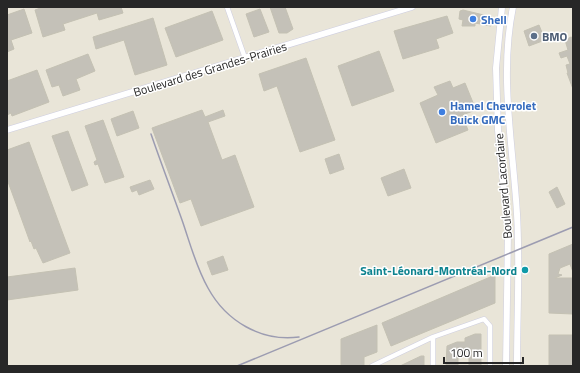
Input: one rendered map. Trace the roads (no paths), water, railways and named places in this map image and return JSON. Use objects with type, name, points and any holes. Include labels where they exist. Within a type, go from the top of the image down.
[{"type":"main road","name":"Boulevard des Grandes-Prairies","points":[[7,130],[412,7]]},
{"type":"main road","name":"Boulevard Lacordaire","points":[[501,7],[496,72],[499,144],[508,230],[506,366]]},
{"type":"main road","name":"Boulevard Lacordaire","points":[[513,7],[508,46],[508,86],[509,129],[517,216],[517,366]]},
{"type":"street","points":[[227,7],[245,58]]},
{"type":"street","points":[[372,366],[433,337],[484,320],[490,326],[490,366]]},
{"type":"street","points":[[433,337],[433,366]]},
{"type":"railway","points":[[151,134],[197,263],[208,288],[216,300],[224,310],[246,327],[271,336],[285,338],[299,337]]},
{"type":"railway","points":[[237,366],[573,227]]},
{"type":"place","name":"Shell","points":[[473,19]]},
{"type":"place","name":"BMO","points":[[534,36]]},
{"type":"place","name":"Hamel Chevrolet Buick GMC","points":[[442,112]]},
{"type":"place","name":"Saint-Léonard-Montréal-Nord","points":[[525,270]]}]
